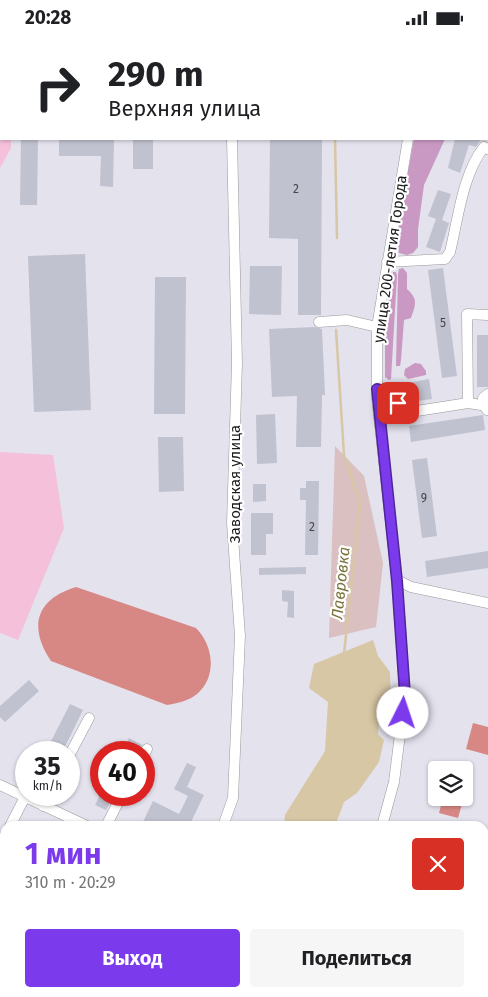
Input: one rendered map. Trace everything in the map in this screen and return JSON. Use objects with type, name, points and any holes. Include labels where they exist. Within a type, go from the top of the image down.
[{"type":"street","name":"Заводская улица","points":[[224,821],[233,798],[240,636],[232,523],[237,363],[232,140]]},
{"type":"street","name":"улица 200-летия Города","points":[[383,821],[394,782],[405,695],[397,581],[377,389],[377,327],[408,140]]},
{"type":"street","points":[[387,262],[445,259],[450,251],[475,157],[484,147],[488,149]]},
{"type":"street","points":[[468,403],[467,314],[488,315]]},
{"type":"street","points":[[319,322],[347,321],[377,327]]},
{"type":"street","points":[[377,389],[392,394],[404,413],[468,403],[486,407]]},
{"type":"street","points":[[486,407],[483,398],[488,394]]},
{"type":"street","points":[[397,581],[412,587],[488,603]]},
{"type":"street","points":[[77,741],[89,718]]},
{"type":"street","points":[[0,785],[15,792]]},
{"type":"street","points":[[13,821],[20,806]]},
{"type":"street","points":[[43,806],[76,821]]},
{"type":"street","points":[[109,821],[116,806]]},
{"type":"shaded area","points":[[0,140],[11,140],[11,148],[0,168]]},
{"type":"shaded area","points":[[414,140],[445,140],[424,185],[418,229],[418,247],[413,253],[407,255],[399,253],[397,232]]},
{"type":"shaded area","points":[[403,268],[407,273],[407,289],[413,296],[415,305],[411,318],[404,320],[400,366],[396,366],[398,274],[399,269]]},
{"type":"shaded area","points":[[393,272],[396,272],[397,276],[391,379],[389,380],[385,377],[385,325]]},
{"type":"shaded area","points":[[415,363],[421,364],[426,371],[426,375],[408,379],[404,375],[405,369]]},
{"type":"shaded area","points":[[335,446],[364,476],[383,563],[376,627],[329,638]]},
{"type":"shaded area","points":[[0,452],[53,455],[64,528],[18,640],[0,633]]},
{"type":"shaded area","points":[[76,587],[196,628],[202,635],[210,652],[210,670],[208,679],[203,687],[190,698],[167,705],[51,661],[40,637],[38,626],[40,616],[44,607],[52,599],[62,592]]},
{"type":"shaded area","points":[[373,640],[378,656],[390,672],[391,708],[379,721],[378,734],[384,740],[379,762],[357,793],[344,802],[337,821],[284,821],[285,815],[325,751],[328,702],[309,688],[314,664]]},
{"type":"shaded area","points":[[473,723],[488,727],[488,755],[466,749]]},
{"type":"shaded area","points":[[441,806],[461,806],[458,818],[439,813]]},
{"type":"building","points":[[21,140],[38,140],[37,205],[20,205]]},
{"type":"building","points":[[59,140],[114,140],[113,187],[100,186],[101,156],[59,156]]},
{"type":"building","points":[[133,140],[153,140],[153,169],[133,169]]},
{"type":"building","points":[[270,140],[322,140],[321,315],[298,315],[298,239],[269,238]]},
{"type":"building","points":[[455,140],[480,140],[476,147],[469,145],[460,173],[448,168]]},
{"type":"building","points":[[438,190],[451,194],[442,220],[449,223],[440,252],[426,247],[436,219],[428,216]]},
{"type":"building","points":[[85,254],[91,410],[34,412],[28,256]]},
{"type":"building","points":[[250,266],[282,266],[281,315],[249,314]]},
{"type":"building","points":[[443,268],[457,376],[442,378],[428,270]]},
{"type":"building","points":[[155,277],[186,277],[185,414],[154,414]]},
{"type":"building","points":[[315,327],[322,329],[325,395],[322,395],[321,447],[296,447],[297,396],[272,397],[269,329]]},
{"type":"building","points":[[477,335],[488,335],[488,387],[477,387]]},
{"type":"building","points":[[429,379],[432,399],[410,402],[407,383]]},
{"type":"building","points":[[275,414],[277,463],[257,464],[256,415]]},
{"type":"building","points":[[483,415],[485,430],[411,442],[409,426]]},
{"type":"building","points":[[158,437],[183,437],[184,491],[159,492]]},
{"type":"building","points":[[427,458],[437,536],[422,538],[412,460]]},
{"type":"building","points":[[306,481],[319,481],[318,555],[305,555],[306,500],[300,500],[300,488],[306,488]]},
{"type":"building","points":[[253,484],[266,484],[266,501],[253,502]]},
{"type":"building","points":[[251,513],[273,513],[273,534],[266,534],[266,555],[251,555]]},
{"type":"building","points":[[488,551],[488,568],[427,577],[425,561]]},
{"type":"building","points":[[306,567],[306,574],[259,575],[259,568]]},
{"type":"building","points":[[282,590],[294,591],[294,618],[287,617],[288,602],[282,601]]},
{"type":"building","points":[[29,680],[39,691],[5,722],[0,717],[0,706]]},
{"type":"building","points":[[70,704],[83,710],[68,741],[51,741]]},
{"type":"building","points":[[187,763],[196,767],[187,787],[204,795],[191,821],[143,821],[151,806],[155,806],[155,802],[179,814],[188,796],[174,789]]},
{"type":"building","points":[[97,806],[108,806],[106,810]]},
{"type":"waterway","name":"Лавровка","points":[[335,140],[337,238]]},
{"type":"waterway","name":"Лавровка","points":[[336,330],[344,455],[360,503],[344,654]]},
{"type":"route","points":[[398,403],[392,394],[377,389],[397,581],[405,695],[403,713]]}]
